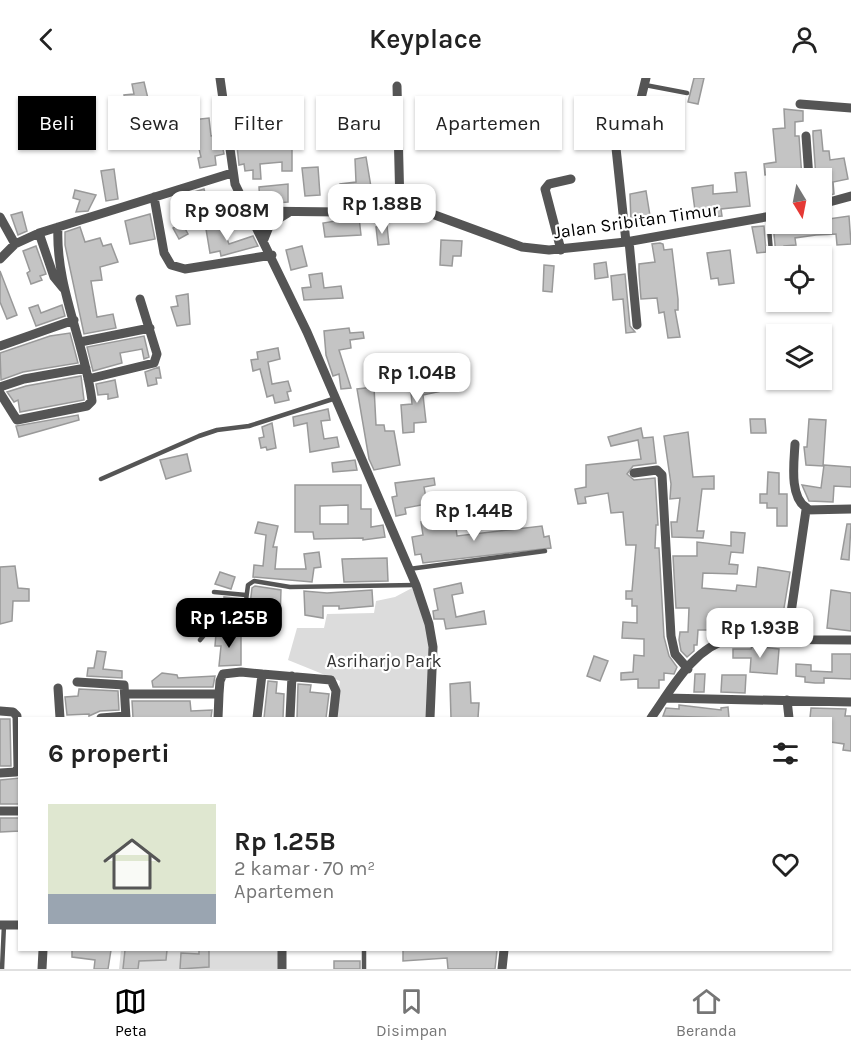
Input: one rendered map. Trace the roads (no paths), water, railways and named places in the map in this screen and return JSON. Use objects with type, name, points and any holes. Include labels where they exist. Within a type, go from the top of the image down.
[{"type":"street","points":[[220,78],[232,173],[272,255],[336,398],[416,585],[429,624],[433,647],[430,717]]},
{"type":"street","points":[[637,325],[616,148],[635,123],[646,81]]},
{"type":"street","points":[[397,86],[400,207]]},
{"type":"street","points":[[800,104],[851,108]]},
{"type":"street","points":[[806,136],[808,168]]},
{"type":"street","points":[[0,259],[15,244],[39,233],[232,173]]},
{"type":"street","points":[[561,250],[545,189],[549,184],[571,179]]},
{"type":"street","points":[[832,201],[851,196]]},
{"type":"street","points":[[154,197],[164,253],[171,265],[185,269],[272,255]]},
{"type":"street","name":"Jalan Sribitan Timur","points":[[249,211],[340,212],[400,207],[428,211],[504,240],[538,250],[561,250],[627,242],[766,217]]},
{"type":"street","points":[[264,239],[270,224],[290,212]]},
{"type":"street","points":[[0,217],[15,244]]},
{"type":"street","points":[[0,393],[12,415],[20,419],[90,405],[92,401],[80,342],[65,290],[57,243],[58,227]]},
{"type":"street","points":[[39,233],[54,277],[65,290]]},
{"type":"street","points":[[88,379],[154,363],[157,354],[140,299]]},
{"type":"street","points":[[0,346],[74,320]]},
{"type":"street","points":[[80,342],[150,328]]},
{"type":"street","points":[[0,387],[24,379],[86,368]]},
{"type":"street","points":[[795,444],[794,468],[798,501],[807,508],[851,509]]},
{"type":"street","points":[[634,473],[657,470],[662,475],[671,636],[675,654],[688,669]]},
{"type":"street","points":[[787,640],[807,508]]},
{"type":"street","points":[[652,717],[708,647],[721,641],[851,640]]},
{"type":"street","points":[[218,717],[220,681],[223,674],[241,672],[331,680],[336,691],[333,717]]},
{"type":"street","points":[[257,717],[262,674]]},
{"type":"street","points":[[290,717],[292,676]]},
{"type":"street","points":[[77,682],[124,686],[126,717]]},
{"type":"street","points":[[58,688],[60,717]]},
{"type":"street","points":[[126,694],[219,694]]},
{"type":"street","points":[[665,698],[851,702]]},
{"type":"street","points":[[788,700],[789,717]]},
{"type":"street","points":[[0,711],[13,712],[17,716],[18,767],[17,775],[0,773]]},
{"type":"street","points":[[0,811],[18,811]]},
{"type":"street","points":[[2,925],[18,925]]},
{"type":"street","points":[[42,969],[43,951]]},
{"type":"street","points":[[282,951],[282,969]]},
{"type":"street","points":[[502,969],[504,951]]},
{"type":"lane","points":[[646,81],[687,93]]},
{"type":"lane","points":[[101,479],[199,436],[217,430],[249,426],[336,398]]},
{"type":"lane","points":[[409,569],[544,550]]},
{"type":"lane","points":[[200,640],[210,628],[242,631],[248,585],[254,581],[290,588],[416,585]]},
{"type":"lane","points":[[214,592],[246,595]]},
{"type":"lane","points":[[2,925],[2,969]]},
{"type":"lane","points":[[364,951],[364,969]]},
{"type":"park label","name":"Asriharjo Park","points":[[384,661]]}]
